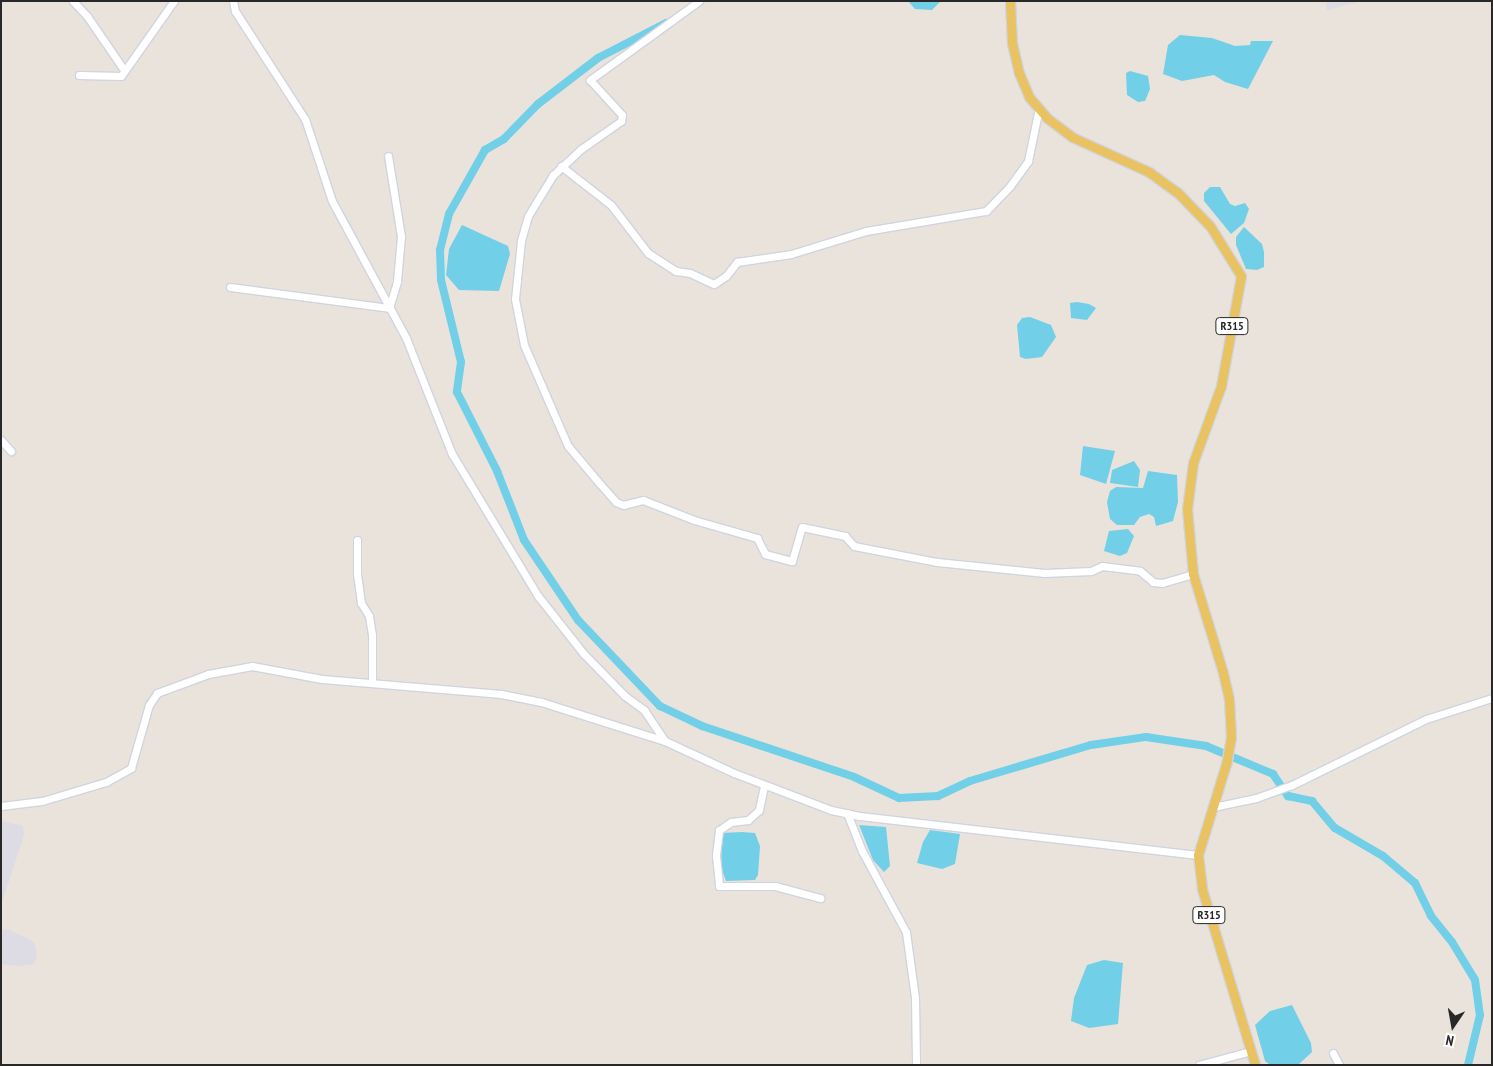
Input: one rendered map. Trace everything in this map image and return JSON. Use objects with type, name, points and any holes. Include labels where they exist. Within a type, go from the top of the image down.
[{"type":"main road","name":"R315","points":[[1010,1],[1012,43],[1019,73],[1028,97],[1072,137],[1150,172],[1177,192],[1210,226],[1241,276],[1221,386],[1193,463],[1187,509],[1193,574],[1229,699],[1231,737],[1226,764],[1198,855],[1202,888],[1255,1065]]},
{"type":"street","points":[[73,1],[124,70]]},
{"type":"street","points":[[79,75],[119,77],[174,1]]},
{"type":"street","points":[[234,1],[235,11],[305,119],[332,201],[406,338],[452,454],[538,596],[583,653],[625,696],[644,710],[665,741]]},
{"type":"street","points":[[699,1],[594,75],[590,80],[592,85],[622,115],[621,120],[561,166],[528,216],[518,252],[515,307],[524,345],[568,446],[616,502],[628,505],[638,498],[687,518],[757,538],[765,554],[792,560],[802,527],[845,536],[854,546],[937,562],[1044,573],[1091,571],[1102,566],[1140,570],[1153,582],[1162,584],[1193,574]]},
{"type":"street","points":[[561,166],[611,205],[648,252],[676,271],[690,273],[714,284],[726,276],[737,262],[791,254],[866,231],[986,211],[1010,186],[1028,161],[1039,108]]},
{"type":"street","points":[[388,156],[401,236],[397,281],[389,308]]},
{"type":"street","points":[[230,286],[389,308]]},
{"type":"street","points":[[1,440],[11,451]]},
{"type":"street","points":[[357,540],[356,574],[361,603],[369,616],[372,635],[372,683]]},
{"type":"street","points":[[1,806],[42,801],[106,782],[131,768],[149,705],[156,693],[208,674],[252,666],[372,683],[501,694],[541,702],[665,741],[764,786],[847,813],[1198,855]]},
{"type":"street","points":[[1213,807],[1256,798],[1292,785],[1426,719],[1492,698]]},
{"type":"street","points":[[764,786],[759,810],[748,820],[731,822],[719,830],[716,856],[719,886],[775,886],[820,898]]},
{"type":"street","points":[[847,813],[858,843],[906,932],[915,998],[916,1065]]},
{"type":"street","points":[[1199,1065],[1251,1051]]},
{"type":"street","points":[[1333,1053],[1339,1065]]},
{"type":"shaded area","points":[[1326,1],[1362,1],[1327,10]]},
{"type":"shaded area","points":[[1,821],[23,826],[24,835],[1,905]]},
{"type":"shaded area","points":[[7,929],[34,942],[37,956],[34,964],[20,966],[1,964],[1,930]]},
{"type":"water","points":[[908,1],[941,1],[932,10],[915,9]]},
{"type":"water","points":[[1180,35],[1212,38],[1235,46],[1250,45],[1251,41],[1273,41],[1248,89],[1225,82],[1214,75],[1182,81],[1163,74],[1168,45]]},
{"type":"water","points":[[1130,71],[1148,76],[1150,89],[1145,101],[1138,102],[1127,95],[1126,73]]},
{"type":"water","points":[[1210,187],[1220,187],[1230,204],[1235,206],[1245,203],[1249,209],[1244,223],[1231,234],[1204,201],[1204,193]]},
{"type":"water","points":[[462,225],[508,246],[510,254],[499,291],[459,290],[446,275],[449,249]]},
{"type":"water","points":[[1244,227],[1262,244],[1264,267],[1257,270],[1246,269],[1236,245],[1236,237]]},
{"type":"water","points":[[1070,303],[1089,304],[1096,308],[1087,320],[1071,318]]},
{"type":"water","points":[[1030,317],[1051,325],[1056,337],[1042,357],[1026,359],[1020,357],[1017,325],[1022,318]]},
{"type":"water","points":[[1083,446],[1115,451],[1106,484],[1080,475]]},
{"type":"water","points":[[1134,461],[1140,470],[1138,487],[1110,483],[1112,470]]},
{"type":"water","points":[[1148,471],[1177,475],[1178,502],[1173,521],[1156,526],[1154,517],[1149,514],[1140,517],[1134,525],[1117,525],[1110,519],[1107,502],[1110,491],[1116,487],[1143,488]]},
{"type":"water","points":[[1128,529],[1134,536],[1127,553],[1120,556],[1104,551],[1109,531]]},
{"type":"water","points":[[859,825],[886,827],[890,866],[884,872],[873,860]]},
{"type":"water","points":[[930,830],[960,834],[955,864],[942,869],[917,863],[923,842]]},
{"type":"water","points":[[722,833],[755,833],[760,846],[758,875],[755,880],[726,881],[721,867]]},
{"type":"water","points":[[1104,960],[1123,963],[1118,1024],[1089,1028],[1071,1021],[1074,998],[1087,965]]},
{"type":"water","points":[[1292,1005],[1311,1043],[1312,1052],[1298,1065],[1270,1065],[1265,1061],[1255,1025],[1270,1011]]},
{"type":"waterway","points":[[666,23],[598,58],[538,104],[504,139],[485,150],[449,214],[440,250],[441,280],[461,362],[457,392],[497,471],[524,540],[578,620],[660,706],[702,726],[854,777],[899,798],[938,796],[970,781],[1091,745],[1146,737],[1206,746],[1273,774],[1288,796],[1312,801],[1335,828],[1383,856],[1415,883],[1431,916],[1452,942],[1475,980],[1480,1015],[1468,1065]]}]
